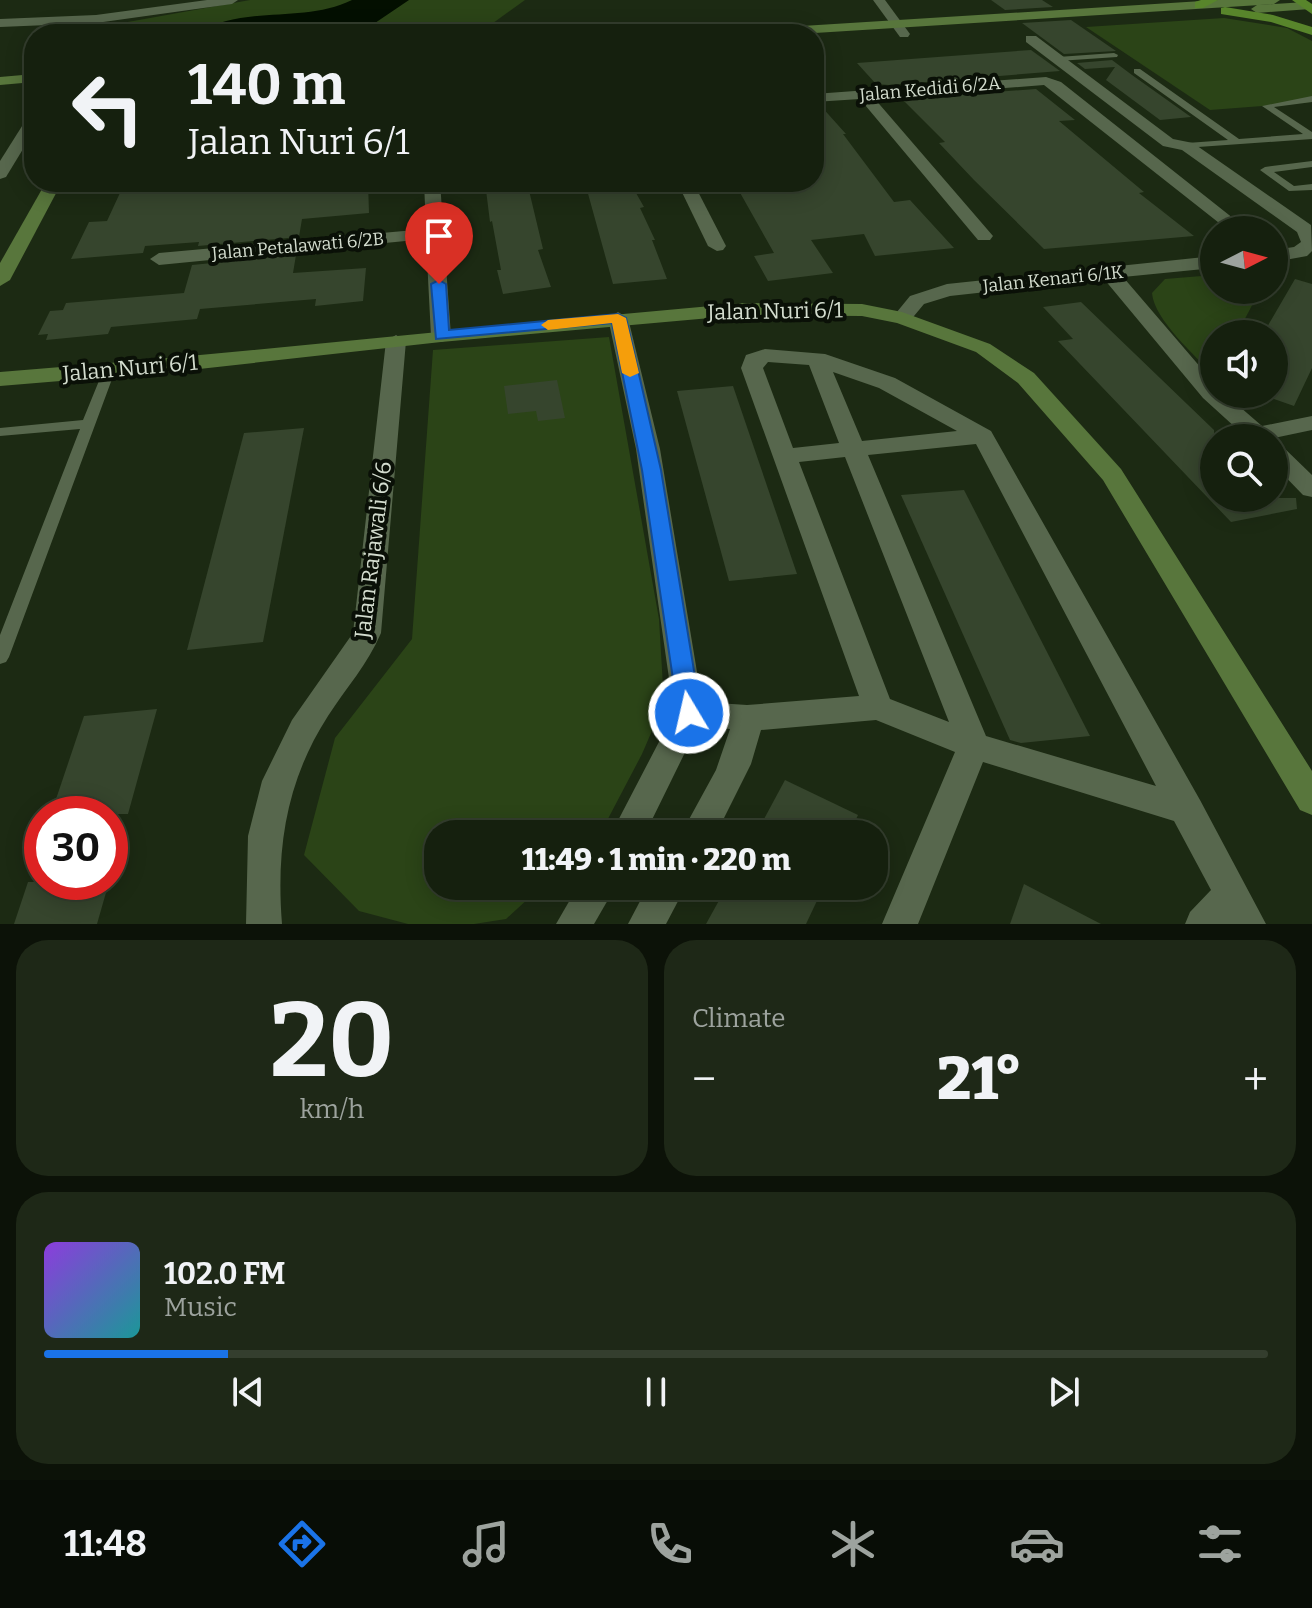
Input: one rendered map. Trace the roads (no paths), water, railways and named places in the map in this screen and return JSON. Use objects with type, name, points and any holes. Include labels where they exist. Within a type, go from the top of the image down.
[{"type":"main road","points":[[1199,5],[1212,0]]},
{"type":"main road","points":[[824,31],[1225,11],[1266,2],[1312,31]]},
{"type":"main road","points":[[824,39],[900,29],[1199,5],[1266,2],[1305,5]]},
{"type":"main road","points":[[1225,11],[1273,19],[1312,31]]},
{"type":"main road","points":[[0,81],[24,79]]},
{"type":"main road","points":[[0,93],[24,92]]},
{"type":"main road","points":[[0,280],[48,192]]},
{"type":"main road","name":"Jalan Nuri 6/1","points":[[0,379],[109,371],[618,318],[744,309],[862,310],[902,318],[983,348],[1026,378],[1112,475],[1312,800]]},
{"type":"street","points":[[0,23],[96,19],[232,0]]},
{"type":"street","points":[[879,0],[900,29]]},
{"type":"street","points":[[1031,39],[1168,143],[1187,146],[1287,216]]},
{"type":"street","name":"Jalan Kedidi 6/2A","points":[[824,97],[1046,81],[1056,85],[1221,216]]},
{"type":"street","points":[[863,94],[984,236]]},
{"type":"street","points":[[0,174],[24,134]]},
{"type":"street","points":[[433,192],[441,336]]},
{"type":"street","points":[[690,192],[717,246]]},
{"type":"street","points":[[1288,217],[1305,229],[1311,243],[1300,252],[1288,254]]},
{"type":"street","name":"Jalan Petalawati 6/2B","points":[[159,259],[436,233]]},
{"type":"street","name":"Jalan Kenari 6/1K","points":[[902,318],[917,300],[947,290],[1200,263]]},
{"type":"street","points":[[1109,273],[1211,393],[1245,424]]},
{"type":"street","points":[[618,318],[650,460],[689,713],[635,820]]},
{"type":"street","name":"Jalan Rajawali 6/6","points":[[264,924],[261,890],[266,818],[283,767],[318,705],[361,651],[367,633],[396,341]]},
{"type":"street","points":[[878,707],[752,368],[754,360],[765,355],[817,359],[887,383],[983,436],[1240,909],[1203,924]]},
{"type":"street","points":[[817,359],[974,746],[900,924]]},
{"type":"street","points":[[1288,432],[1312,423]]},
{"type":"street","points":[[785,456],[983,436]]},
{"type":"street","points":[[1288,465],[1312,489]]},
{"type":"street","points":[[689,713],[747,718],[878,707],[974,746],[1188,810]]},
{"type":"street","points":[[706,820],[731,776],[745,743],[747,718]]},
{"type":"street","points":[[574,924],[589,900]]},
{"type":"street","points":[[646,924],[660,900]]},
{"type":"lane","points":[[1058,59],[1114,55]]},
{"type":"lane","points":[[1137,71],[1237,142]]},
{"type":"lane","points":[[1312,99],[1266,106],[1312,136]]},
{"type":"lane","points":[[1187,146],[1312,136]]},
{"type":"lane","points":[[1312,164],[1265,170],[1292,189],[1312,187]]},
{"type":"lane","points":[[0,657],[4,636],[109,371]]},
{"type":"lane","points":[[0,432],[90,424]]}]
